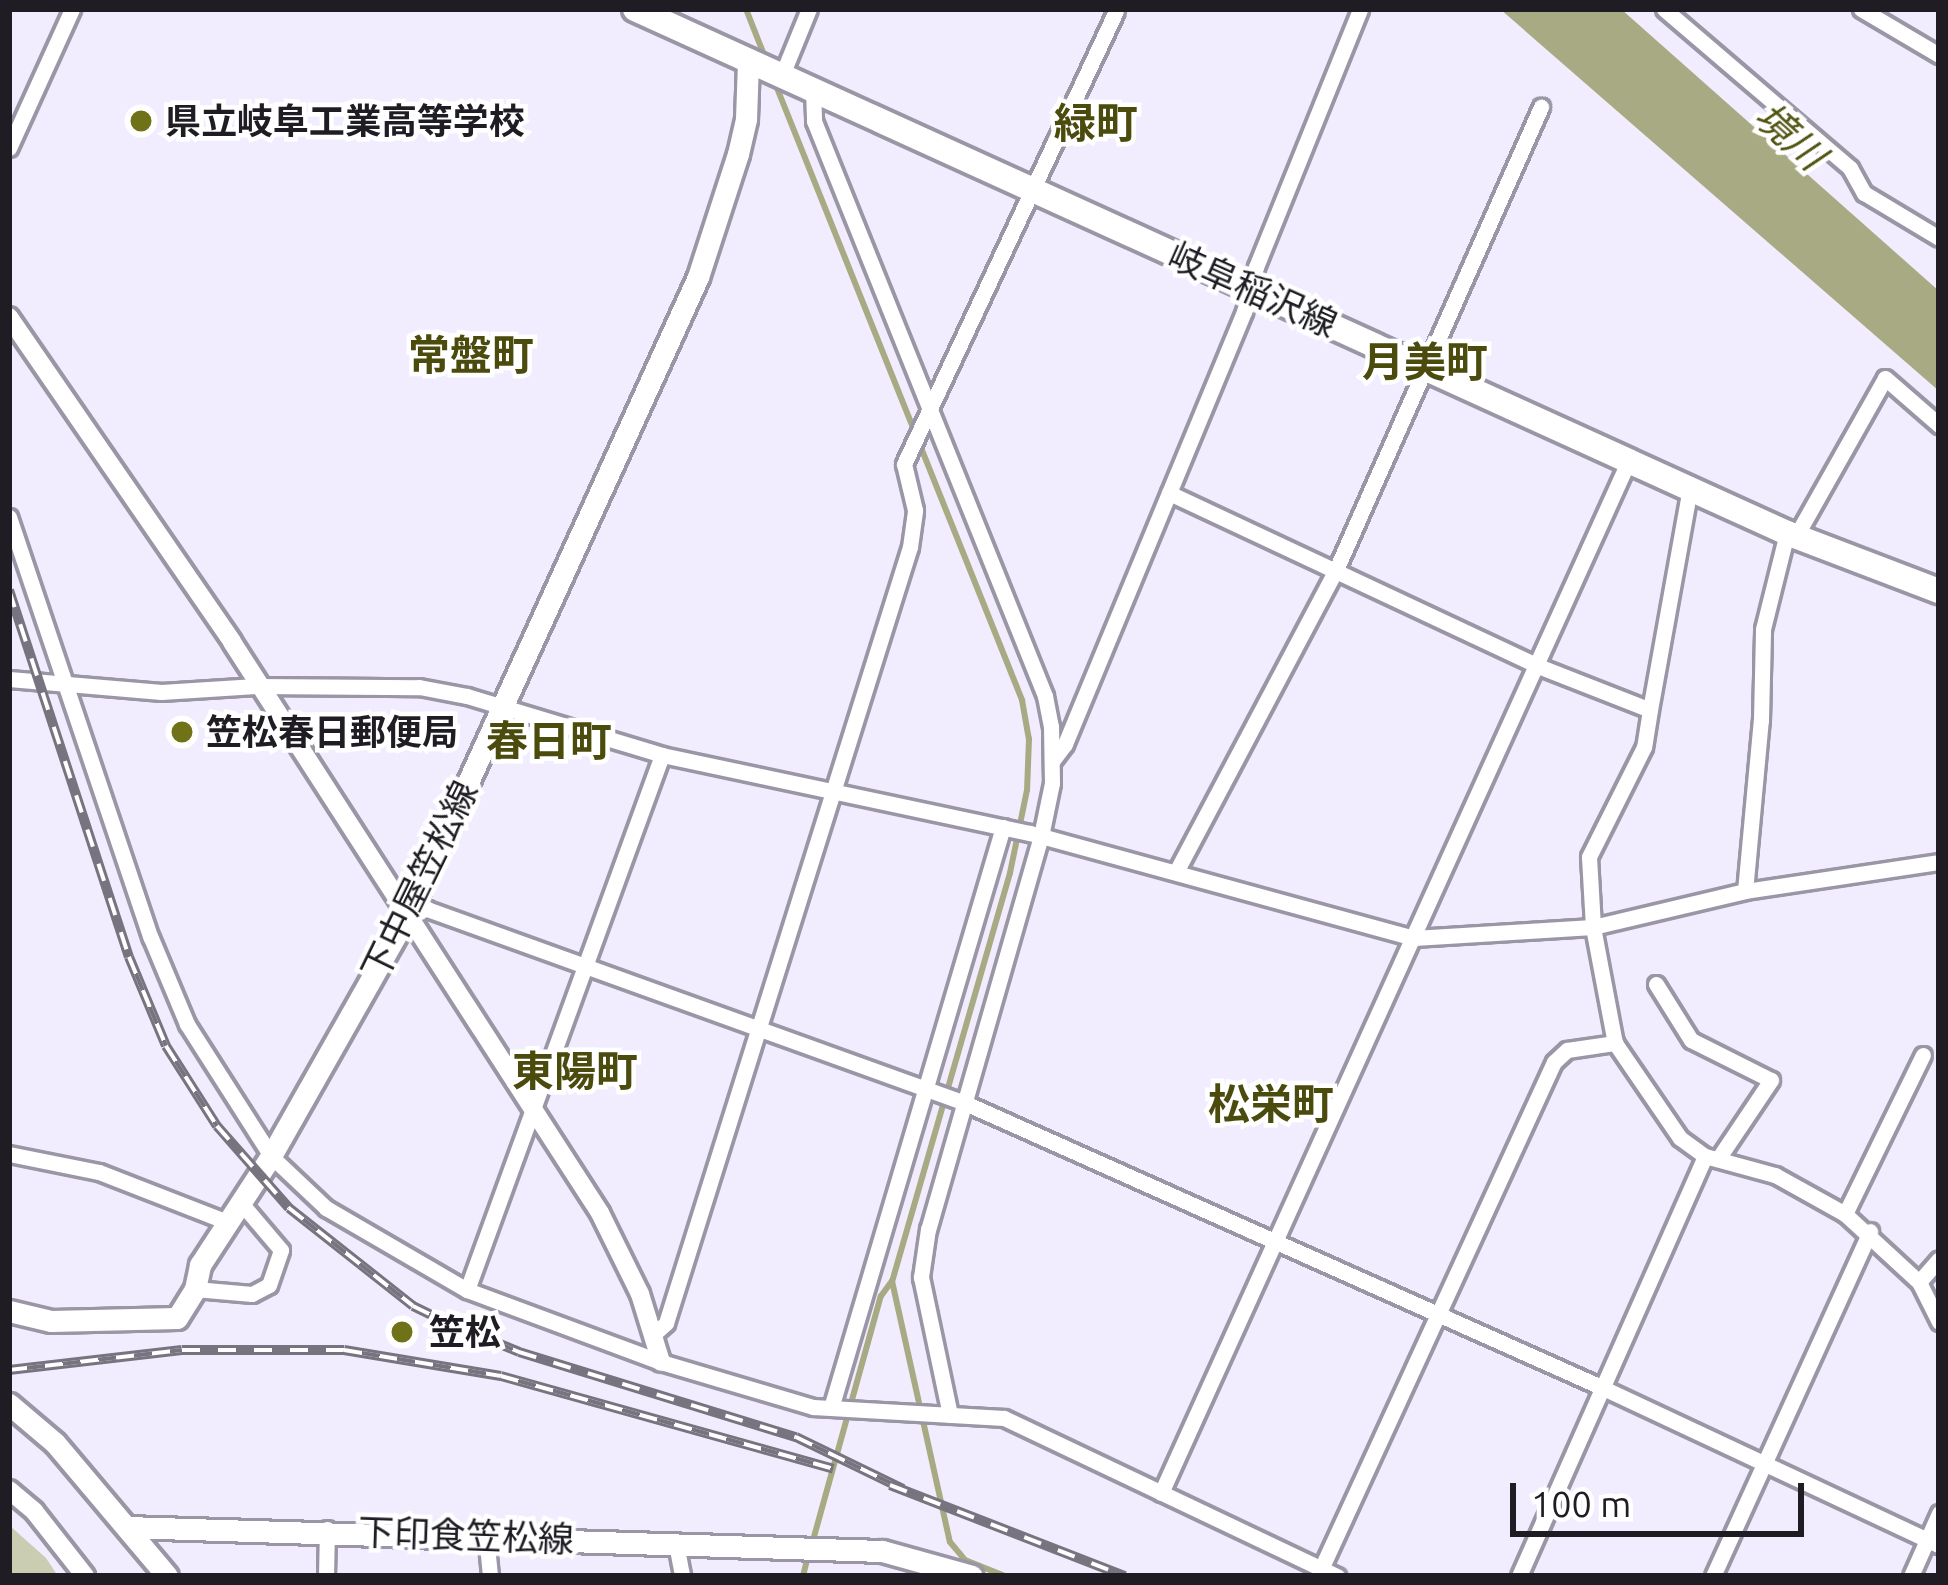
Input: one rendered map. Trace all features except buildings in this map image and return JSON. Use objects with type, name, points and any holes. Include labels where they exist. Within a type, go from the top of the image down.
[{"type":"main road","name":"岐阜稲沢線","points":[[635,9],[1792,534],[1939,591]]},
{"type":"main road","name":"下中屋笠松線","points":[[195,1288],[200,1265],[272,1156],[407,914],[502,710],[698,277],[738,154],[751,62]]},
{"type":"main road","points":[[9,1311],[52,1321],[177,1318],[195,1288]]},
{"type":"main road","points":[[9,1403],[55,1443],[167,1576]]},
{"type":"main road","name":"下印食笠松線","points":[[127,1527],[327,1529],[822,1550],[972,1576]]},
{"type":"street","points":[[9,148],[72,9]]},
{"type":"street","points":[[781,75],[809,9]]},
{"type":"street","points":[[1053,760],[1065,744],[1169,493],[1360,9]]},
{"type":"street","points":[[1664,9],[1850,168],[1864,194],[1939,238]]},
{"type":"street","points":[[1861,9],[1939,55]]},
{"type":"street","points":[[655,1333],[666,1323],[910,547],[915,510],[904,464],[911,459],[1116,10]]},
{"type":"street","points":[[812,89],[814,121],[1045,696],[1053,760],[928,1229],[921,1276],[950,1415]]},
{"type":"street","points":[[1177,870],[1336,572],[1541,107]]},
{"type":"street","points":[[9,317],[232,642],[256,686],[600,1213],[655,1333],[662,1362]]},
{"type":"street","points":[[1745,891],[1761,720],[1763,629],[1792,534],[1886,378],[1939,425]]},
{"type":"street","points":[[1161,1493],[1629,460]]},
{"type":"street","points":[[1690,487],[1683,502],[1644,747],[1589,857],[1593,927],[1615,1043],[1680,1138],[1712,1157],[1775,1174],[1845,1214],[1870,1232],[1919,1282],[1939,1322]]},
{"type":"street","points":[[1169,493],[1538,666],[1650,710]]},
{"type":"street","points":[[9,518],[152,938],[187,1024],[272,1156],[326,1208],[467,1290],[662,1362],[831,1408],[1004,1418],[1329,1573],[1437,1316],[1554,1062],[1567,1050],[1615,1043]]},
{"type":"street","points":[[9,679],[213,692],[256,686],[419,687],[467,696],[662,755],[1035,834],[1414,938],[1593,927],[1745,891],[1939,862]]},
{"type":"street","points":[[467,1290],[662,755]]},
{"type":"street","points":[[831,1408],[1007,828]]},
{"type":"street","points":[[407,914],[428,909],[963,1102],[1601,1387],[1933,1542]]},
{"type":"street","points":[[1519,1576],[1601,1387],[1712,1157],[1771,1080],[1691,1040],[1656,984]]},
{"type":"street","points":[[1845,1214],[1923,1055]]},
{"type":"street","points":[[9,1154],[99,1172],[234,1213],[281,1250],[269,1285],[252,1294],[195,1288]]},
{"type":"street","points":[[1713,1576],[1870,1232]]},
{"type":"street","points":[[1919,1282],[1939,1259]]},
{"type":"street","points":[[9,1490],[34,1511],[85,1576]]},
{"type":"street","points":[[1911,1576],[1933,1542],[1939,1513]]},
{"type":"street","points":[[326,1576],[327,1529]]},
{"type":"street","points":[[486,1535],[490,1576]]},
{"type":"street","points":[[676,1544],[682,1576]]},
{"type":"shaded area","points":[[1500,9],[1621,9],[1939,291],[1939,391]]},
{"type":"shaded area","points":[[9,1525],[46,1558],[58,1576],[9,1576]]},
{"type":"waterway","points":[[746,9],[766,60]]},
{"type":"waterway","points":[[775,83],[1022,700],[1029,739],[1027,790],[1010,873],[892,1281],[950,1542],[965,1560],[1005,1576]]},
{"type":"waterway","points":[[812,1544],[881,1296],[891,1282]]},
{"type":"waterway","points":[[803,1576],[808,1556]]},
{"type":"railway","points":[[9,590],[129,957],[166,1046],[217,1126],[289,1208],[413,1306],[446,1322],[519,1352],[796,1437],[903,1489]]},
{"type":"railway","points":[[9,1370],[182,1350],[344,1350],[501,1376],[833,1469]]},
{"type":"railway","points":[[890,1485],[1125,1576]]},
{"type":"place","name":"県立岐阜工業高等学校","points":[[141,121]]},
{"type":"place","name":"笠松春日郵便局","points":[[182,732]]},
{"type":"place","name":"笠松","points":[[402,1332]]},
{"type":"district","name":"緑町","points":[[1096,123]]},
{"type":"district","name":"常盤町","points":[[471,355]]},
{"type":"district","name":"月美町","points":[[1425,362]]},
{"type":"district","name":"春日町","points":[[549,741]]},
{"type":"district","name":"東陽町","points":[[575,1071]]},
{"type":"district","name":"松栄町","points":[[1271,1104]]},
{"type":"water label","name":"境川","points":[[1790,136]]}]
